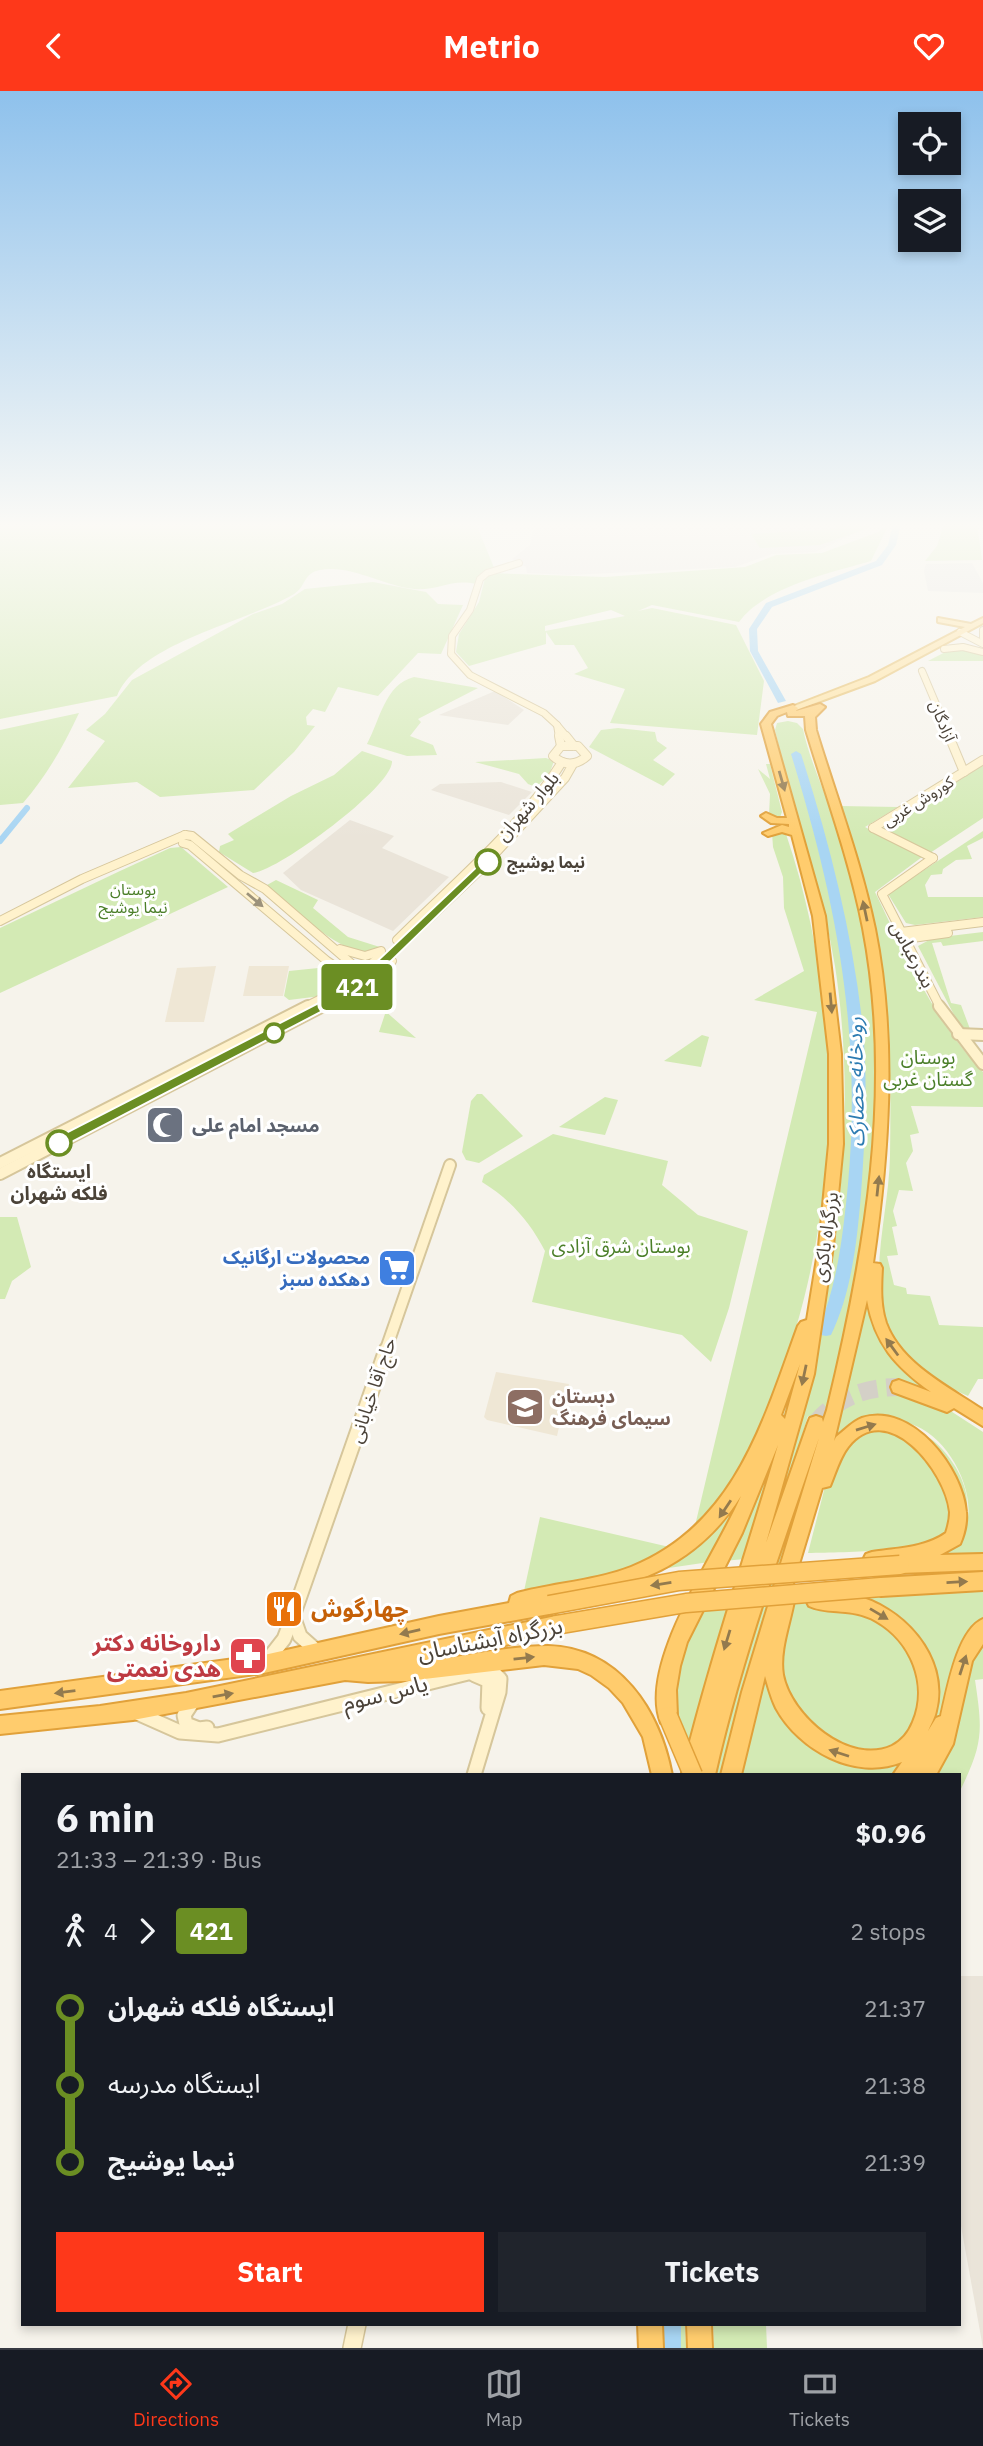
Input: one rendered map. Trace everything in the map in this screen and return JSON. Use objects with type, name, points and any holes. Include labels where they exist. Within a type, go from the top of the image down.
[{"type":"highway","points":[[793,708],[790,712],[796,715],[820,707]]},
{"type":"highway","points":[[820,707],[810,719],[814,740],[857,875],[874,958],[883,1097],[873,1303],[886,1340],[920,1379],[983,1419]]},
{"type":"highway","name":"بزرگراه باکری","points":[[692,1773],[711,1692],[753,1560],[803,1385],[832,1200],[836,1144],[835,1054],[819,916],[766,728],[768,719],[793,708]]},
{"type":"highway","points":[[773,751],[773,725],[779,721],[798,722],[814,740]]},
{"type":"highway","points":[[766,816],[780,822],[793,817]]},
{"type":"highway","points":[[768,834],[782,828],[797,834]]},
{"type":"highway","points":[[731,1773],[748,1697],[794,1552],[841,1385],[875,1220]]},
{"type":"highway","points":[[439,1625],[525,1600],[634,1574],[696,1540],[716,1521],[739,1486],[794,1358],[815,1301]]},
{"type":"highway","points":[[691,1773],[676,1742],[668,1716],[667,1681],[671,1657],[736,1527],[768,1450],[794,1358]]},
{"type":"highway","points":[[899,1387],[934,1399],[983,1429]]},
{"type":"highway","points":[[705,1773],[718,1720],[752,1610],[816,1423]]},
{"type":"highway","points":[[751,1597],[814,1600],[845,1601],[867,1607],[890,1620],[913,1645],[926,1676],[929,1700],[922,1726],[904,1748],[879,1758],[841,1754],[808,1735],[786,1710],[778,1691],[773,1666],[794,1552],[832,1456],[852,1432],[876,1423],[909,1426],[931,1436],[953,1454]]},
{"type":"highway","points":[[832,1568],[942,1546],[964,1528],[970,1513],[972,1496]]},
{"type":"highway","name":"بزرگراه آبشناسان","points":[[0,1700],[264,1664],[439,1625],[679,1581],[832,1568],[983,1562]]},
{"type":"highway","name":"بزرگراه آبشناسان","points":[[0,1725],[132,1711],[266,1688],[334,1670],[556,1625],[683,1603],[983,1581]]},
{"type":"highway","points":[[904,1773],[939,1735],[964,1658],[983,1628]]},
{"type":"highway","points":[[334,1670],[382,1675],[540,1656],[573,1659],[606,1675],[634,1701],[653,1732],[662,1773]]},
{"type":"highway","points":[[926,1773],[944,1744],[953,1697]]},
{"type":"highway","points":[[650,2326],[651,2348]]},
{"type":"highway","points":[[699,2326],[700,2348]]},
{"type":"main road","points":[[820,707],[879,683],[944,649],[968,629]]},
{"type":"main road","points":[[793,708],[855,686],[962,635],[982,629]]},
{"type":"street","points":[[457,629],[452,636],[452,654],[470,674],[544,713],[574,745],[584,750],[587,756],[573,764],[562,762],[553,756],[554,751],[561,746],[574,745]]},
{"type":"street","points":[[962,635],[983,644]]},
{"type":"street","points":[[962,635],[983,651]]},
{"type":"street","points":[[944,649],[963,647],[983,651]]},
{"type":"street","name":"آزادگان","points":[[922,671],[964,772]]},
{"type":"street","points":[[557,725],[561,746]]},
{"type":"street","name":"کوروش غربی","points":[[933,858],[873,828],[983,760]]},
{"type":"street","name":"بلوار شهران","points":[[367,983],[390,946],[519,817],[547,786],[562,762]]},
{"type":"street","name":"بلوار شهران","points":[[0,1163],[367,983],[565,778],[573,764]]},
{"type":"street","points":[[0,924],[118,867],[192,836],[240,875],[265,889],[335,947],[367,983]]},
{"type":"street","points":[[184,839],[339,969],[367,983],[381,980],[386,968],[422,927]]},
{"type":"street","name":"بندرعباس","points":[[933,858],[882,891],[903,935],[960,1037],[983,1064]]},
{"type":"street","points":[[903,935],[983,922]]},
{"type":"street","points":[[903,935],[983,929]]},
{"type":"street","points":[[335,947],[365,956],[390,946]]},
{"type":"street","points":[[339,969],[349,970],[351,963]]},
{"type":"street","points":[[323,1004],[334,986],[339,969]]},
{"type":"street","points":[[323,1004],[360,997],[382,1002]]},
{"type":"street","name":"بلوار شهران","points":[[0,1174],[323,1004]]},
{"type":"street","points":[[960,1037],[983,1035]]},
{"type":"street","points":[[960,1037],[983,1040]]},
{"type":"street","name":"حاج آقا خیابانی","points":[[264,1664],[284,1639],[293,1616],[450,1165]]},
{"type":"street","points":[[293,1616],[300,1636],[320,1653]]},
{"type":"street","name":"یاس سوم","points":[[194,1700],[184,1715],[186,1724],[199,1729],[303,1713],[468,1673],[486,1678],[490,1684],[484,1735],[474,1773]]},
{"type":"street","name":"یاس سوم","points":[[132,1711],[177,1732],[201,1736],[287,1720],[303,1713]]},
{"type":"street","points":[[352,2348],[357,2326]]},
{"type":"shaded area","points":[[495,691],[524,710],[508,725],[439,715]]},
{"type":"shaded area","points":[[501,782],[532,792],[509,815],[431,790],[440,784]]},
{"type":"shaded area","points":[[350,820],[394,836],[382,848],[449,877],[393,931],[301,890],[283,873]]},
{"type":"shaded area","points":[[216,966],[204,1022],[165,1022],[177,968]]},
{"type":"shaded area","points":[[249,966],[289,966],[283,996],[243,996]]},
{"type":"shaded area","name":"دبستان سیمای فرهنگ","points":[[496,1372],[569,1384],[557,1436],[487,1420],[484,1417]]},
{"type":"shaded area","points":[[961,1976],[983,1976],[983,2348],[961,2226]]},
{"type":"green space","points":[[0,629],[212,629],[147,661],[129,677],[117,696],[0,719]]},
{"type":"green space","points":[[225,629],[452,629],[441,654],[418,653],[378,696],[338,687],[325,712],[313,709],[306,717],[307,725],[315,726],[294,752],[254,790],[160,797],[137,782],[68,788],[105,741],[86,730],[105,714],[132,680]]},
{"type":"green space","points":[[462,629],[738,629],[764,681],[757,735],[610,723],[625,689],[574,674],[588,668],[574,645],[555,645],[546,632],[546,644],[469,666],[456,652]]},
{"type":"green space","points":[[953,648],[983,653],[983,661],[928,661]]},
{"type":"green space","points":[[414,677],[478,688],[418,719],[421,722],[410,736],[433,745],[437,755],[407,756],[367,744],[390,695],[404,681]]},
{"type":"green space","points":[[79,713],[54,760],[23,803],[0,805],[0,730]]},
{"type":"green space","points":[[777,723],[797,723],[803,729],[853,884],[871,976],[873,1000],[876,1049],[874,1147],[863,1245],[833,1390],[747,1677],[723,1773],[713,1773],[757,1616],[822,1422],[808,1416],[787,1485],[784,1484],[815,1357],[827,1292],[843,1162],[845,1097],[835,966],[823,906],[775,730]]},
{"type":"green space","points":[[618,728],[655,732],[657,741],[667,748],[653,760],[675,774],[663,786],[589,747],[601,730]]},
{"type":"green space","points":[[362,751],[392,761],[388,773],[375,789],[333,826],[286,858],[253,873],[219,852],[220,846],[234,840],[228,834],[291,796],[334,775]]},
{"type":"green space","points":[[546,758],[554,761],[549,775],[536,787],[528,784],[519,774],[475,762]]},
{"type":"green space","points":[[983,763],[983,818],[930,853],[882,829]]},
{"type":"green space","points":[[766,764],[770,764],[782,812],[779,820],[769,815],[770,794],[758,769],[770,779]]},
{"type":"green space","name":"بوستان گستان غربی","points":[[840,806],[898,807],[865,827],[922,857],[875,892],[909,963],[935,1009],[983,1072],[983,1107],[911,1106],[919,1133],[910,1135],[913,1151],[906,1163],[913,1191],[899,1190],[893,1211],[897,1226],[892,1227],[898,1255],[887,1256],[894,1285],[906,1288],[907,1294],[930,1296],[939,1325],[983,1327],[983,1379],[978,1379],[968,1396],[917,1367],[896,1346],[884,1320],[880,1300],[879,1259],[890,1156],[886,1005],[872,917]]},
{"type":"green space","points":[[778,830],[786,834],[805,900],[819,968],[827,1038],[829,1107],[825,1177],[815,1246],[800,1313],[768,1409],[735,1482],[720,1504],[694,1530],[817,1012],[754,1000],[804,971],[784,908],[783,877],[773,847],[772,833]]},
{"type":"green space","points":[[983,831],[983,838],[967,846],[972,859],[956,860],[943,869],[942,874],[931,875],[925,885],[928,897],[983,897],[983,917],[915,925],[906,923],[888,894]]},
{"type":"green space","name":"بوستان نیما یوشیج","points":[[181,847],[228,887],[0,993],[0,928],[170,848]]},
{"type":"green space","points":[[276,880],[318,900],[313,908],[348,937],[383,948],[370,952],[355,950],[339,943],[306,920],[267,885]]},
{"type":"green space","points":[[983,932],[983,941],[943,946],[941,942],[932,943],[951,1003],[961,1005],[970,1029],[962,1030],[918,946],[933,938]]},
{"type":"green space","points":[[328,967],[333,973],[333,983],[321,996],[289,1000],[284,996],[289,971]]},
{"type":"green space","points":[[360,999],[376,1003],[416,1038],[379,1032],[385,1014],[345,1005]]},
{"type":"green space","points":[[702,1035],[709,1037],[701,1067],[664,1061]]},
{"type":"green space","points":[[477,1094],[482,1094],[523,1136],[479,1163],[466,1160],[462,1152],[471,1101]]},
{"type":"green space","points":[[605,1097],[618,1100],[605,1135],[559,1127]]},
{"type":"green space","name":"بوستان شرق آزادی","points":[[553,1134],[668,1161],[662,1185],[698,1215],[748,1231],[729,1308],[711,1362],[682,1335],[532,1302],[545,1251],[518,1212],[482,1182],[484,1175]]},
{"type":"green space","points":[[0,1217],[17,1217],[31,1267],[12,1281],[5,1299],[0,1299]]},
{"type":"green space","points":[[874,1259],[869,1287],[874,1322],[951,1403],[946,1408],[983,1432],[983,1555],[917,1556],[962,1537],[967,1522],[968,1505],[959,1471],[950,1455],[925,1431],[911,1424],[892,1422],[858,1425],[819,1488],[840,1415]]},
{"type":"green space","points":[[811,1320],[788,1415],[745,1559],[723,1561],[783,1417]]},
{"type":"green space","points":[[870,1427],[911,1430],[923,1434],[943,1450],[953,1462],[965,1490],[965,1516],[959,1527],[928,1542],[887,1549],[808,1553],[829,1471],[836,1457]]},
{"type":"green space","points":[[754,1464],[716,1561],[662,1569],[718,1526]]},
{"type":"green space","points":[[540,1517],[678,1549],[643,1567],[528,1595],[524,1591]]},
{"type":"green space","points":[[983,1587],[983,1623],[944,1715],[897,1773],[740,1773],[770,1649],[779,1705],[870,1762],[926,1728],[916,1643],[840,1598]]},
{"type":"green space","points":[[816,1603],[868,1610],[914,1654],[923,1711],[902,1744],[870,1754],[820,1739],[779,1684],[789,1604]]},
{"type":"green space","points":[[730,1609],[701,1701],[687,1757],[669,1696],[697,1612]]},
{"type":"green space","points":[[983,1636],[983,1679],[975,1680],[979,1738],[973,1762],[961,1789],[961,1773],[933,1773],[961,1679]]},
{"type":"green space","points":[[665,2326],[685,2326],[686,2348],[665,2348]]},
{"type":"green space","points":[[713,2326],[766,2326],[767,2348],[714,2348]]},
{"type":"waterway","name":"رودخانه حصارک","points":[[753,629],[754,651],[781,701]]},
{"type":"waterway","name":"رودخانه حصارک","points":[[796,754],[829,867],[851,977],[857,1032],[858,1145],[853,1205],[841,1284],[826,1330]]},
{"type":"waterway","points":[[0,841],[27,808]]},
{"type":"waterway","name":"رودخانه حصارک","points":[[669,2326],[669,2348]]},
{"type":"tunnel","points":[[816,1423],[833,1406],[853,1395],[875,1389],[899,1387]]},
{"type":"bus line","name":"421","points":[[59,1143],[323,1009],[355,989],[488,862]]},
{"type":"place","name":"نیما یوشیج","points":[[488,862]]},
{"type":"place","name":"مسجد امام علی","points":[[165,1125]]},
{"type":"place","name":"ایستگاه فلکه شهران","points":[[59,1143]]},
{"type":"place","name":"محصولات ارگانیک دهکده سبز","points":[[397,1268]]},
{"type":"place","name":"دبستان سیمای فرهنگ","points":[[525,1407]]},
{"type":"place","name":"چهارگوش","points":[[284,1609]]},
{"type":"place","name":"داروخانه دكتر هدی نعمتی","points":[[248,1656]]}]
